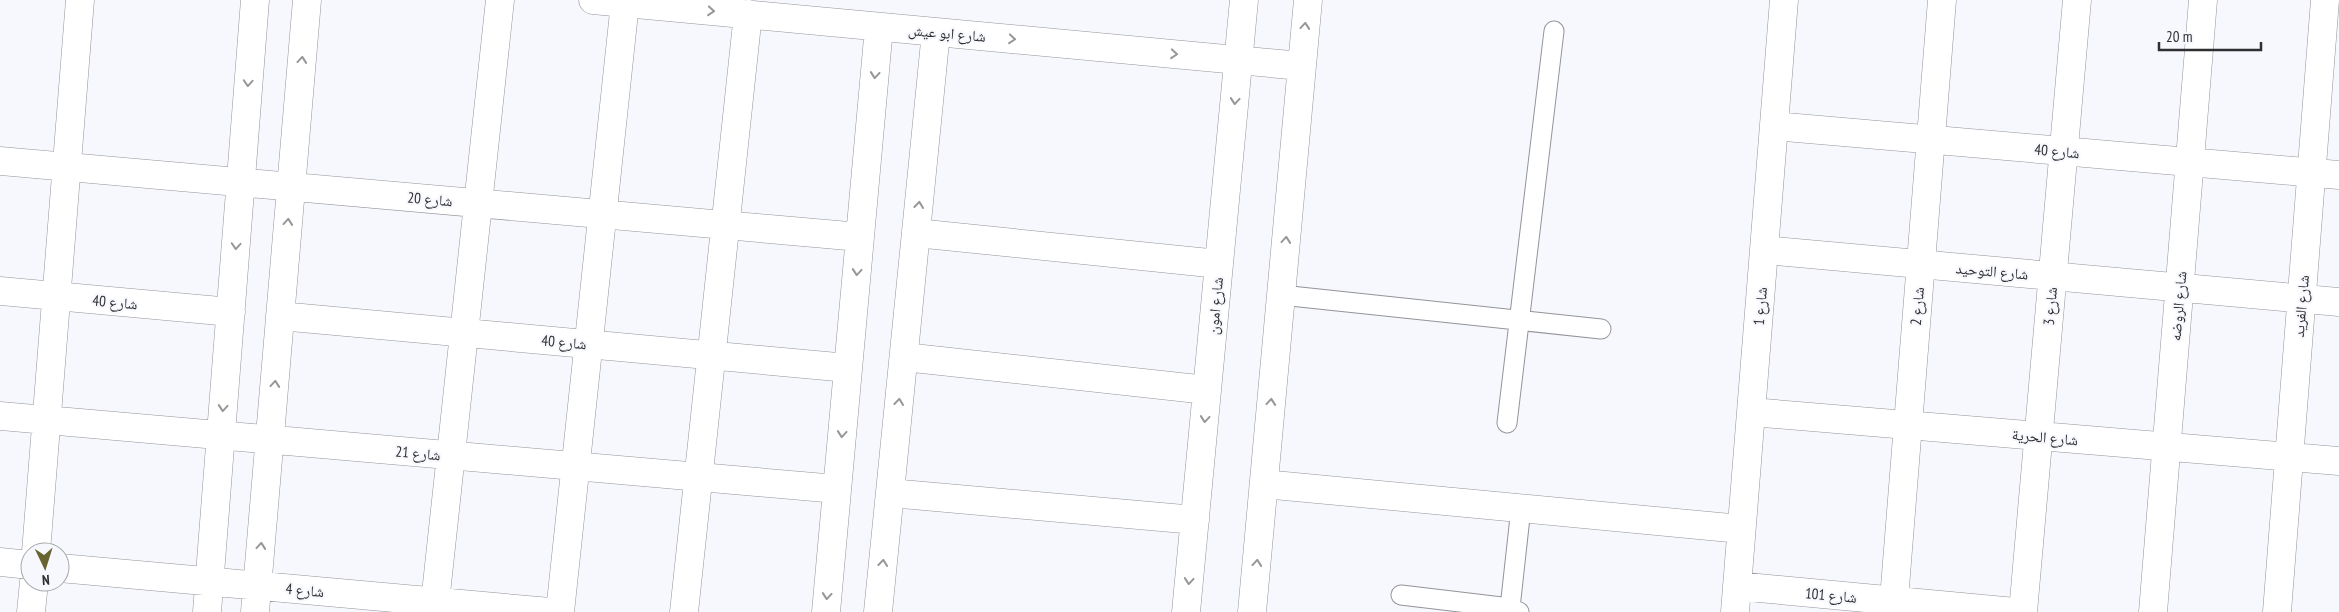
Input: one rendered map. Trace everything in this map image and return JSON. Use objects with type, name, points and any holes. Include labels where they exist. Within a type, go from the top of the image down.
[{"type":"street","points":[[37,542],[80,0]]},
{"type":"street","points":[[207,612],[255,0]]},
{"type":"street","points":[[256,599],[308,0]]},
{"type":"street","points":[[434,607],[500,0]]},
{"type":"street","name":"شارع ابو عيش","points":[[593,0],[1302,66]]},
{"type":"street","name":"شارع امون","points":[[1186,612],[1244,0]]},
{"type":"street","points":[[1252,612],[1308,0]]},
{"type":"street","name":"شارع 1","points":[[1736,599],[1784,0]]},
{"type":"street","name":"شارع 2","points":[[1894,606],[1942,0]]},
{"type":"street","name":"شارع 3","points":[[2023,612],[2077,0]]},
{"type":"street","name":"شارع الروضه","points":[[2153,612],[2203,0]]},
{"type":"street","name":"شارع الفريد","points":[[2277,612],[2325,0]]},
{"type":"street","points":[[560,612],[626,3]]},
{"type":"street","points":[[684,612],[748,14]]},
{"type":"street","points":[[826,612],[879,27]]},
{"type":"street","points":[[878,612],[936,32]]},
{"type":"street","name":"شارع 40","points":[[1774,126],[2339,175]]},
{"type":"street","name":"شارع 20","points":[[0,161],[860,237]]},
{"type":"street","points":[[916,233],[1219,264]]},
{"type":"street","name":"شارع التوحيد","points":[[1764,250],[2339,302]]},
{"type":"street","name":"شارع 40","points":[[0,291],[231,312]]},
{"type":"street","name":"شارع 40","points":[[280,316],[848,368]]},
{"type":"street","points":[[904,357],[1208,390]]},
{"type":"street","name":"شارع الحرية","points":[[1751,412],[2339,462]]},
{"type":"street","name":"شارع 21","points":[[0,416],[837,489]]},
{"type":"street","points":[[1264,484],[1741,529]]},
{"type":"street","points":[[890,493],[1195,520]]},
{"type":"street","points":[[0,562],[20,564]]},
{"type":"street","name":"شارع 4","points":[[70,569],[209,581],[256,599],[550,612]]},
{"type":"street","points":[[31,612],[33,592]]},
{"type":"street","name":"شارع 101","points":[[1736,599],[2015,612]]},
{"type":"lane","points":[[1507,423],[1554,31]]},
{"type":"lane","points":[[1281,295],[1601,329]]},
{"type":"lane","points":[[1401,596],[1514,610],[1521,508]]}]
